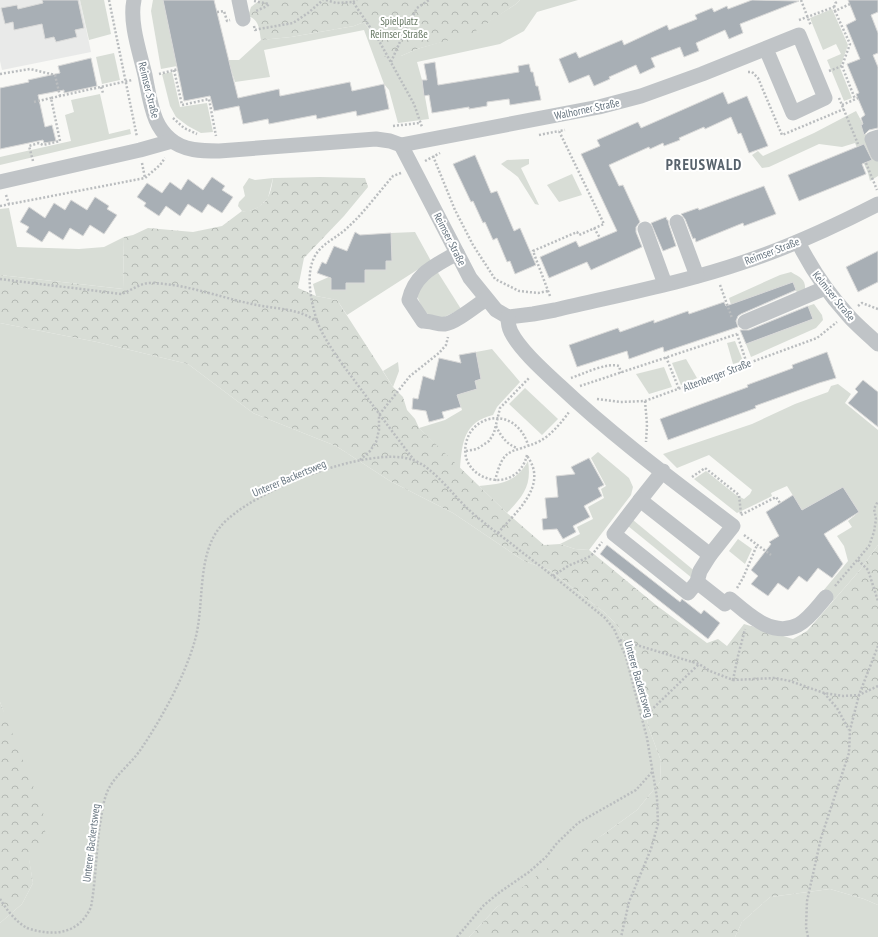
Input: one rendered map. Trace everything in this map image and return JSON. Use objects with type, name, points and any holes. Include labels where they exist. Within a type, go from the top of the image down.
[{"type":"street","name":"Reimser Straße","points":[[134,0],[134,21],[152,75],[155,119],[163,132],[172,141],[189,149],[202,151],[220,151],[376,139],[390,141],[401,145],[470,278],[496,310],[508,317],[555,310],[665,284],[743,263],[798,242],[878,204]]},
{"type":"street","points":[[239,0],[247,21]]},
{"type":"street","name":"Walhorner Straße","points":[[401,145],[426,139],[606,106],[654,91],[799,36],[825,98],[793,113],[766,49]]},
{"type":"street","points":[[878,137],[872,139],[878,154]]},
{"type":"street","points":[[0,182],[140,150],[172,141]]},
{"type":"street","points":[[677,222],[697,276]]},
{"type":"street","points":[[645,229],[665,284]]},
{"type":"street","name":"Kelmiser Straße","points":[[798,242],[810,266],[826,288],[847,314],[878,344]]},
{"type":"street","points":[[457,253],[422,274],[414,283],[409,300],[423,321],[445,324],[486,299]]},
{"type":"street","points":[[737,323],[826,288]]},
{"type":"street","points":[[508,317],[510,330],[516,339],[540,367],[565,391],[645,458],[663,471],[733,526],[710,555],[700,572],[697,582],[688,593],[614,534],[663,471]]},
{"type":"street","points":[[640,500],[710,555]]},
{"type":"street","points":[[697,582],[725,604],[730,599],[750,616],[761,623],[774,628],[785,628],[798,624],[810,615],[826,597]]},
{"type":"path","points":[[109,0],[145,178]]},
{"type":"path","points":[[247,21],[254,13],[269,4],[255,2],[254,0]]},
{"type":"path","points":[[217,12],[224,11],[227,21],[247,21],[254,24],[255,30],[293,23],[324,0],[336,3],[353,2],[357,0]]},
{"type":"path","points":[[390,63],[417,8],[428,0]]},
{"type":"path","points":[[801,0],[805,10]]},
{"type":"path","points":[[829,71],[842,66],[852,43],[835,11],[834,7],[836,3],[834,0]]},
{"type":"path","points":[[353,2],[378,39],[414,104],[420,123],[387,127]]},
{"type":"path","points":[[835,11],[850,4]]},
{"type":"path","points":[[794,23],[834,7]]},
{"type":"path","points":[[842,66],[856,99],[842,105]]},
{"type":"path","points":[[0,74],[30,69],[55,75],[60,96]]},
{"type":"path","points":[[34,102],[101,88],[176,69],[182,105],[208,99],[216,136],[211,136]]},
{"type":"path","points":[[746,72],[752,72]]},
{"type":"path","points":[[152,75],[161,80]]},
{"type":"path","points":[[101,88],[103,93]]},
{"type":"path","points":[[32,158],[29,146],[39,143],[43,145],[60,141],[50,98]]},
{"type":"path","points":[[170,113],[174,120],[184,128],[200,135]]},
{"type":"path","points":[[555,310],[533,251],[577,232],[579,235],[604,224],[559,131],[566,129]]},
{"type":"path","points":[[426,139],[455,210],[473,245],[495,279],[519,291],[538,293],[548,291]]},
{"type":"path","points":[[0,206],[145,178],[160,165],[167,154],[172,141]]},
{"type":"path","points":[[393,176],[347,229],[324,246],[315,255],[310,270],[310,284],[318,321],[324,335],[379,415],[415,460]]},
{"type":"path","points":[[594,228],[600,238]]},
{"type":"path","points":[[565,391],[666,357],[737,323],[715,271]]},
{"type":"path","points":[[0,279],[121,294],[128,292],[135,287],[151,282],[182,286],[253,305],[303,314],[318,321]]},
{"type":"path","name":"Altenberger Straße","points":[[577,402],[599,399],[620,402],[645,401],[817,338],[847,314]]},
{"type":"path","points":[[740,344],[747,364]]},
{"type":"path","points":[[360,460],[370,451],[376,442],[379,430],[379,415],[410,376],[439,353],[446,345]]},
{"type":"path","points":[[666,357],[678,390]]},
{"type":"path","points":[[585,373],[615,365],[619,366],[621,373]]},
{"type":"path","points":[[466,451],[477,449],[489,441],[494,433],[500,408],[540,367]]},
{"type":"path","points":[[645,401],[647,424],[645,458]]},
{"type":"path","points":[[495,481],[502,457],[512,450],[545,438],[563,420],[577,402]]},
{"type":"path","points":[[498,533],[526,501],[531,491],[534,472],[531,462],[527,455],[525,463],[520,470],[505,480],[495,481],[484,478],[475,472],[469,464],[466,443],[470,433],[477,425],[486,420],[497,418],[514,423],[520,429],[528,445]]},
{"type":"path","points":[[496,426],[504,440],[510,445],[518,448]]},
{"type":"path","name":"Unterer Backertsweg","points":[[0,899],[16,919],[26,928],[50,935],[63,934],[73,930],[81,924],[87,916],[91,907],[98,835],[107,792],[115,778],[140,751],[174,692],[187,665],[196,638],[205,564],[210,545],[219,528],[232,515],[252,502],[280,488],[314,474],[360,460],[388,457],[415,460],[438,478],[468,509],[605,618],[614,629],[626,657],[642,719],[653,770],[657,798],[658,824],[651,849],[629,902],[622,937]]},
{"type":"path","points":[[681,486],[705,468],[739,495],[741,514],[776,497],[780,503]]},
{"type":"path","points":[[826,597],[869,546],[874,532],[876,519],[874,509],[878,501]]},
{"type":"path","points":[[553,576],[568,566],[591,556],[604,540]]},
{"type":"path","points":[[730,599],[743,578],[758,545],[770,555]]},
{"type":"path","points":[[858,560],[868,570],[878,601]]},
{"type":"path","points":[[733,680],[746,626]]},
{"type":"path","points":[[619,640],[699,664],[710,671],[733,680],[775,678],[790,680],[824,693],[843,696],[859,695],[878,686]]},
{"type":"path","points":[[808,937],[806,927],[807,901],[821,838],[849,753],[850,730],[859,695],[878,646]]},
{"type":"path","points":[[642,719],[699,664]]},
{"type":"path","points":[[824,693],[837,708],[850,730]]},
{"type":"path","points":[[457,937],[484,905],[540,862],[578,823],[636,790],[653,770]]},
{"type":"shaded area","points":[[0,0],[80,0],[91,52],[2,70],[0,61]]},
{"type":"green space","points":[[80,0],[104,0],[111,34],[89,40]]},
{"type":"green space","points":[[153,0],[163,0],[177,66],[161,69],[151,11]]},
{"type":"green space","name":"Spielplatz Reimser Straße","points":[[260,0],[520,0],[471,34],[417,49],[401,56],[384,57],[375,38],[364,22],[354,26],[291,37],[261,40],[257,23],[248,16],[251,7]]},
{"type":"green space","points":[[520,0],[578,0],[537,12],[524,31],[500,44],[417,62],[429,119],[398,123],[389,90],[384,84],[364,30],[264,50],[270,77],[235,82],[228,60],[239,60],[261,40],[291,37],[354,26],[364,22],[375,38],[401,56],[417,49],[471,33]]},
{"type":"green space","points":[[832,9],[848,45],[840,68],[852,98],[844,101],[827,60],[841,54],[836,44],[823,50],[810,18]]},
{"type":"green space","points":[[114,53],[120,80],[102,84],[96,57]]},
{"type":"green space","points":[[172,72],[180,107],[207,103],[213,132],[201,133],[176,117],[170,106],[162,74]]},
{"type":"green space","points":[[100,94],[109,134],[130,129],[131,134],[0,165],[0,157],[71,141],[65,115],[74,112],[71,100]]},
{"type":"green space","points":[[856,111],[863,124],[861,125],[876,158],[878,158],[878,176],[870,181],[855,143],[842,147],[819,144],[769,167],[762,168],[752,155],[758,151],[763,156],[814,133]]},
{"type":"green space","points":[[529,159],[529,164],[521,168],[539,205],[535,204],[518,177],[501,164],[507,160]]},
{"type":"green space","points":[[572,174],[582,195],[559,202],[547,185]]},
{"type":"green space","points":[[249,178],[255,180],[273,178],[268,198],[259,207],[247,212],[242,211],[238,206],[239,202],[245,196],[243,187]]},
{"type":"green space","points":[[273,178],[365,178],[368,187],[344,216],[304,258],[298,288],[316,296],[337,300],[393,387],[403,397],[407,410],[415,419],[419,428],[507,513],[544,545],[560,544],[575,549],[589,550],[656,605],[707,643],[718,639],[727,646],[744,624],[793,639],[807,631],[860,570],[878,545],[878,905],[864,899],[830,889],[770,897],[742,922],[735,937],[469,937],[497,907],[543,871],[604,834],[637,810],[660,782],[661,761],[648,726],[639,671],[617,625],[604,612],[550,570],[524,561],[453,513],[390,481],[336,446],[253,413],[188,364],[97,342],[0,323],[0,275],[123,289],[124,237],[133,235],[148,228],[193,232],[222,226],[242,211],[253,210],[263,203],[270,193]]},
{"type":"green space","points":[[9,208],[17,247],[79,249],[104,247],[124,237],[123,289],[0,275],[0,209]]},
{"type":"green space","points":[[415,232],[431,261],[347,315],[337,300],[316,296],[313,284],[331,276],[346,290],[346,283],[365,283],[365,270],[386,270],[386,261],[392,261],[391,233]]},
{"type":"green space","points":[[437,271],[461,309],[440,319],[431,317],[423,310],[417,296],[419,287]]},
{"type":"green space","points":[[791,272],[804,281],[805,291],[797,293],[793,282],[731,305],[729,298],[780,275]]},
{"type":"green space","points":[[814,304],[822,315],[823,320],[816,328],[751,357],[746,344],[813,319],[808,306]]},
{"type":"green space","points":[[0,323],[97,342],[188,364],[253,413],[336,446],[390,481],[453,513],[524,561],[550,570],[604,612],[617,625],[639,671],[648,726],[661,761],[660,782],[637,810],[497,907],[469,937],[0,937],[0,923],[22,904],[33,883],[3,710],[0,702]]},
{"type":"green space","points":[[735,341],[743,361],[733,364],[727,343]]},
{"type":"green space","points":[[492,349],[520,382],[497,407],[493,415],[483,418],[470,428],[466,434],[462,450],[460,469],[419,428],[445,420],[462,410],[457,395],[477,389],[475,381],[481,379],[476,352]]},
{"type":"green space","points":[[686,359],[697,378],[681,385],[672,363]]},
{"type":"green space","points":[[398,362],[399,371],[393,387],[383,371]]},
{"type":"green space","points":[[664,367],[672,387],[649,394],[636,374]]},
{"type":"green space","points":[[838,384],[851,394],[845,403],[878,430],[878,545],[860,570],[833,601],[823,591],[848,561],[844,546],[837,536],[852,527],[848,521],[859,512],[843,487],[802,510],[787,486],[771,493],[772,496],[737,513],[694,479],[706,471],[736,495],[744,499],[750,494],[752,490],[709,455],[677,468],[663,454],[752,424],[795,404],[828,392],[831,386]]},
{"type":"green space","points":[[525,388],[558,419],[542,435],[509,404]]},
{"type":"green space","points":[[598,452],[629,478],[633,487],[631,495],[589,550],[575,549],[560,544],[580,534],[577,527],[593,519],[588,507],[604,498],[601,489],[606,486],[591,458]]},
{"type":"green space","points":[[528,461],[529,477],[525,490],[522,496],[507,513],[479,486],[508,481],[519,473]]},
{"type":"green space","points":[[633,520],[697,573],[692,578],[628,526]]},
{"type":"green space","points":[[738,539],[752,549],[745,564],[729,551]]},
{"type":"green space","points":[[0,702],[43,811],[46,839],[29,858],[33,883],[22,904],[0,923]]},
{"type":"green space","points":[[830,889],[864,899],[878,905],[878,937],[735,937],[742,922],[770,897]]},
{"type":"building","points":[[42,0],[78,0],[84,28],[75,30],[77,37],[56,42],[54,37],[45,39],[42,24],[14,30],[13,22],[5,24],[1,8],[17,5],[18,9],[43,3]]},
{"type":"building","points":[[163,0],[214,0],[238,98],[279,89],[280,96],[350,82],[352,91],[384,84],[389,109],[357,116],[356,111],[317,119],[316,115],[269,124],[268,119],[243,124],[239,106],[214,111],[210,96],[184,101]]},
{"type":"building","points":[[752,0],[799,1],[740,24],[743,33],[729,39],[725,30],[696,43],[699,51],[684,57],[680,47],[651,58],[655,67],[640,74],[636,65],[609,77],[610,79],[594,86],[589,75],[569,83],[559,59],[576,52],[579,58],[622,40],[624,45],[667,25],[669,30],[697,19],[695,15],[712,8],[714,12],[727,6],[728,9]]},
{"type":"building","points":[[848,0],[878,0],[878,12],[871,15],[878,33],[878,53],[873,55],[878,67],[878,128],[869,130],[864,135],[861,125],[863,124],[861,118],[865,115],[856,94],[859,93],[847,64],[860,59],[846,25],[856,20]]},
{"type":"building","points":[[91,58],[97,86],[64,93],[64,90],[38,95],[45,127],[52,125],[56,141],[44,143],[43,140],[0,149],[0,88],[29,82],[28,80],[60,73],[58,66]]},
{"type":"building","points":[[435,62],[438,85],[519,72],[518,66],[529,64],[531,72],[533,72],[536,86],[538,86],[541,100],[510,105],[509,99],[487,102],[487,106],[469,109],[469,107],[432,113],[429,95],[424,96],[422,80],[427,80],[424,64]]},
{"type":"building","points":[[723,92],[728,104],[747,96],[768,146],[749,153],[741,133],[738,134],[731,117],[705,129],[704,127],[679,138],[680,140],[664,146],[663,143],[650,149],[649,147],[609,165],[619,186],[623,185],[640,222],[636,227],[636,232],[642,247],[591,270],[587,262],[549,278],[540,257],[576,241],[579,247],[617,231],[581,154],[600,146],[597,140],[638,122],[641,128]]},
{"type":"building","points":[[864,144],[872,160],[862,164],[866,174],[799,201],[788,175]]},
{"type":"building","points":[[475,155],[491,193],[497,191],[514,231],[520,228],[536,265],[515,274],[510,261],[507,262],[497,238],[493,240],[473,201],[471,202],[453,164]]},
{"type":"building","points":[[212,177],[225,186],[222,190],[233,197],[222,213],[208,204],[202,213],[188,204],[180,216],[166,206],[159,216],[144,206],[146,203],[137,197],[147,183],[162,193],[170,182],[181,190],[188,179],[203,190]]},
{"type":"building","points":[[764,186],[776,214],[744,226],[743,223],[696,242],[695,238],[693,239],[685,219],[681,214],[698,208],[699,210]]},
{"type":"building","points":[[95,197],[109,206],[107,209],[117,215],[104,234],[90,225],[83,236],[70,228],[63,240],[49,231],[42,242],[26,232],[29,227],[20,222],[29,207],[45,218],[54,203],[65,210],[71,200],[87,210]]},
{"type":"building","points":[[666,217],[676,246],[663,251],[651,223]]},
{"type":"building","points":[[355,232],[360,235],[391,233],[392,261],[386,261],[386,270],[365,270],[365,283],[346,283],[346,290],[331,290],[331,278],[317,273],[322,262],[326,264],[334,246],[347,251]]},
{"type":"building","points":[[878,251],[878,282],[858,292],[846,267]]},
{"type":"building","points":[[793,282],[796,290],[738,316],[736,321],[738,327],[664,352],[663,347],[629,359],[627,351],[577,367],[569,345],[618,328],[620,332],[654,320],[654,323],[688,311],[689,314],[724,302],[726,306]]},
{"type":"building","points":[[808,306],[813,319],[746,344],[740,330],[749,330]]},
{"type":"building","points":[[476,352],[481,379],[475,381],[477,389],[457,395],[461,407],[442,412],[444,418],[429,422],[426,411],[412,409],[413,398],[418,399],[423,376],[434,380],[439,358],[461,363],[459,355]]},
{"type":"building","points":[[827,352],[836,378],[755,406],[756,408],[668,440],[660,419],[748,387],[747,385],[793,368],[792,365]]},
{"type":"building","points":[[863,380],[878,392],[878,427],[848,403],[858,392],[855,389]]},
{"type":"building","points":[[589,458],[604,485],[598,488],[602,496],[584,506],[590,517],[573,526],[576,532],[563,539],[557,529],[543,530],[542,519],[547,518],[545,498],[558,497],[556,476],[575,474],[571,467]]},
{"type":"building","points":[[843,487],[859,512],[824,534],[843,564],[832,578],[818,568],[807,582],[799,576],[788,590],[778,583],[768,596],[751,584],[758,576],[751,570],[771,544],[769,542],[779,536],[766,512],[793,495],[802,510]]},
{"type":"building","points":[[607,545],[680,602],[682,599],[701,614],[704,610],[720,623],[708,639],[600,554]]},
{"type":"district","name":"PREUSWALD","points":[[704,164]]}]
